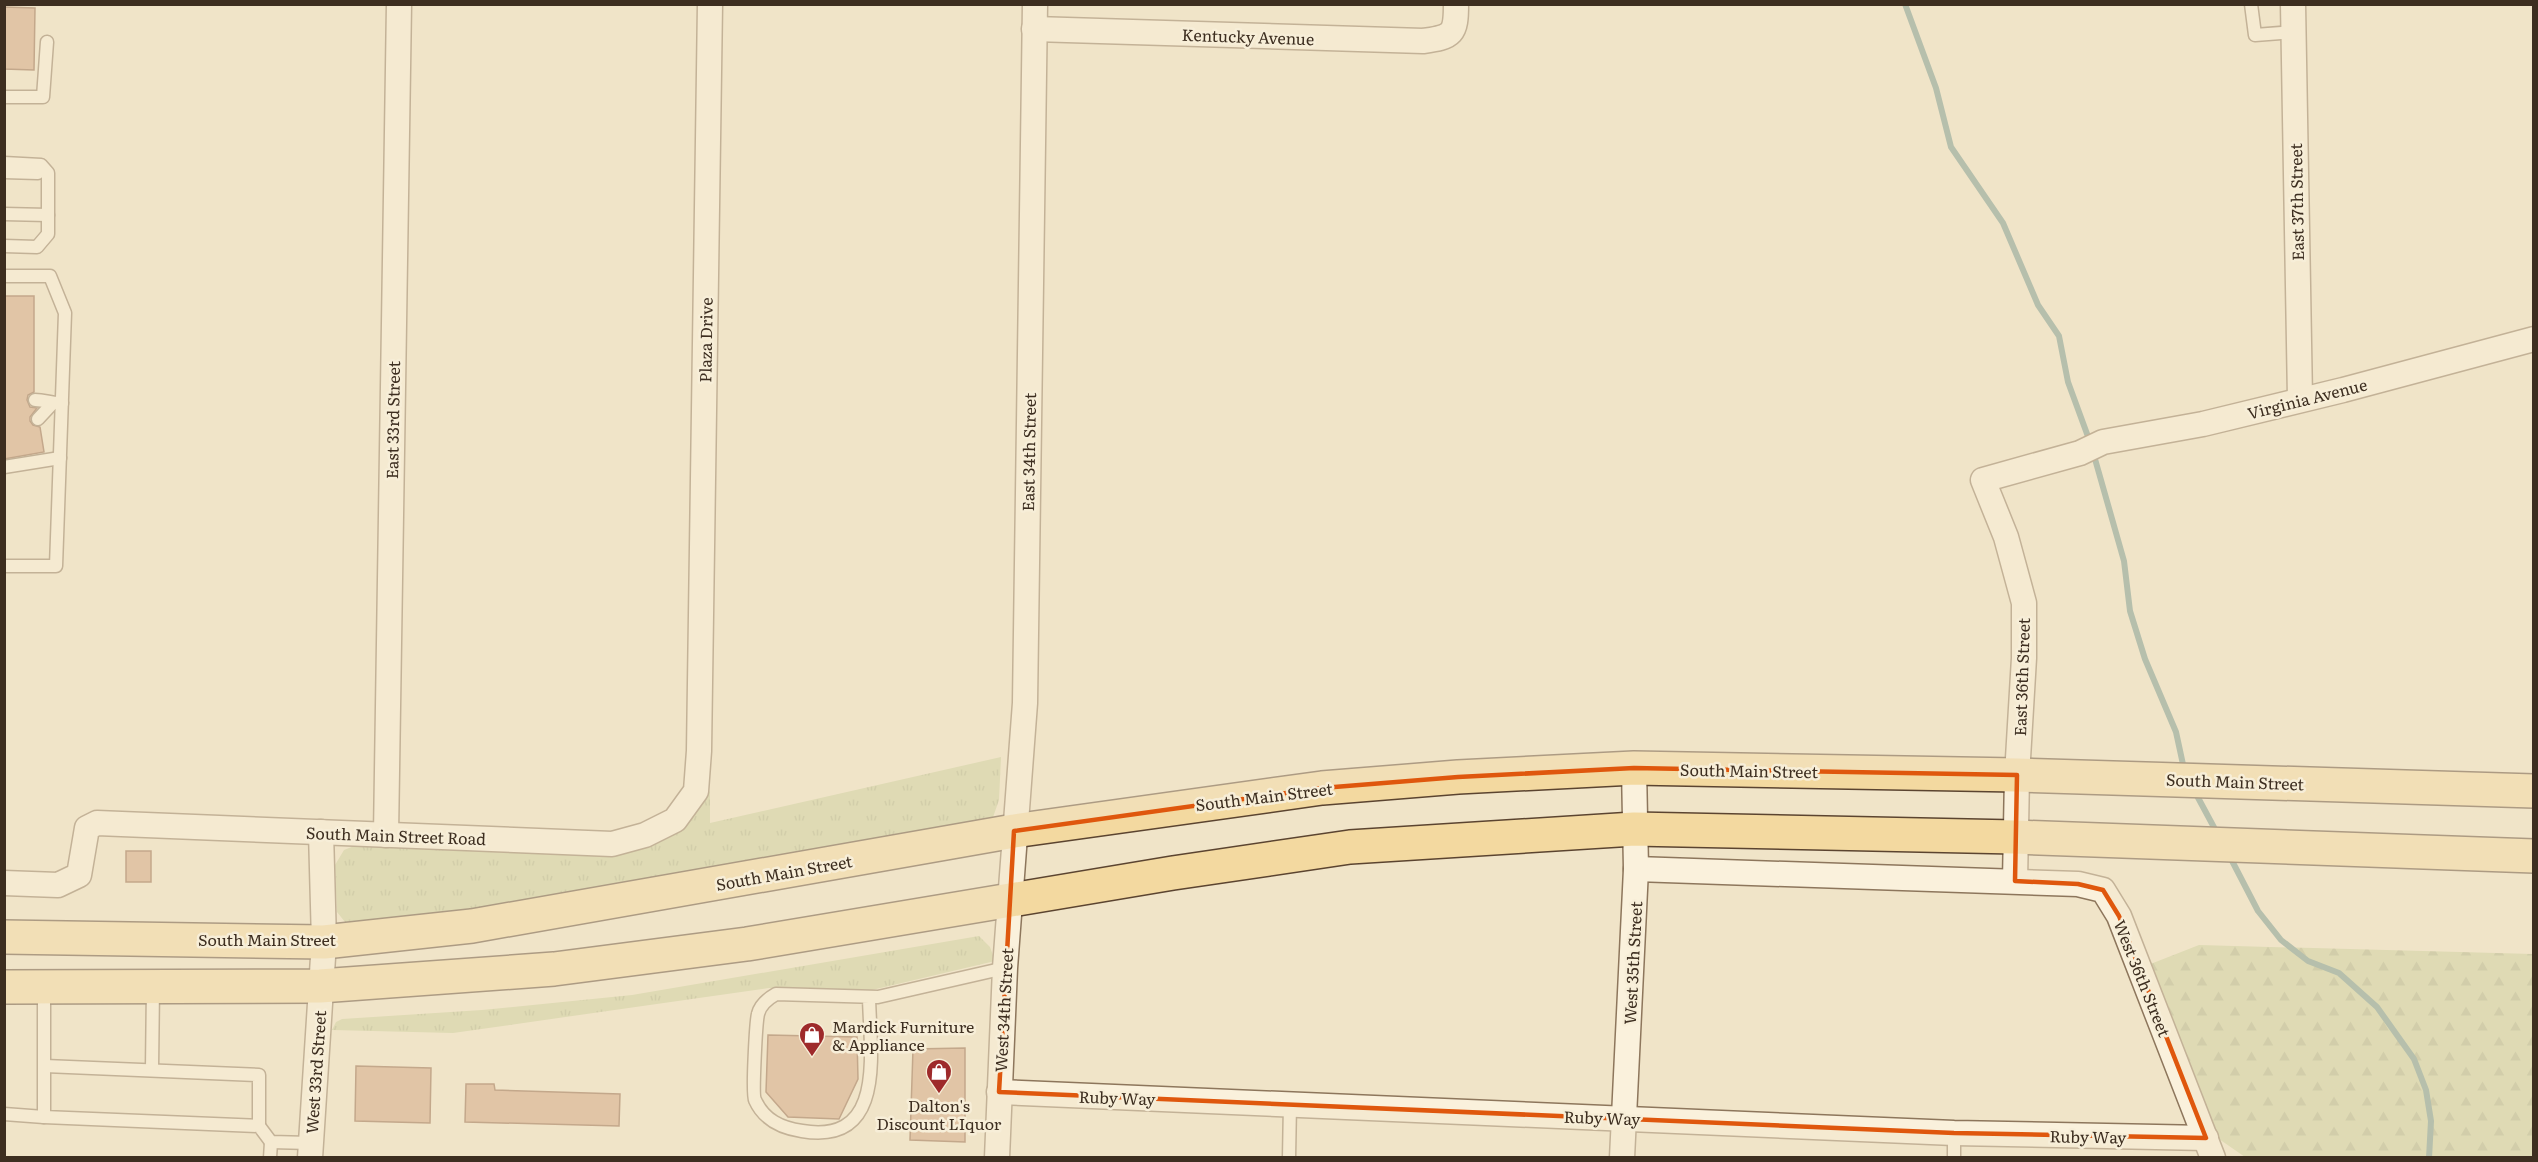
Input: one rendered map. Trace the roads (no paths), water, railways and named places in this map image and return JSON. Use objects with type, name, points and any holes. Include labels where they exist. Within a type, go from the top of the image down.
[{"type":"main road","name":"South Main Street","points":[[4,937],[324,942],[483,924],[1014,831],[1322,788],[1458,777],[1634,768],[2017,775],[2534,791]]},
{"type":"main road","points":[[4,987],[320,986],[554,969],[747,944],[1350,847],[1634,829],[2015,837],[2534,856]]},
{"type":"street","name":"East 33rd Street","points":[[386,835],[399,4]]},
{"type":"street","name":"Plaza Drive","points":[[699,675],[710,4]]},
{"type":"street","name":"East 34th Street","points":[[1011,900],[1014,831],[1025,703],[1035,4]]},
{"type":"street","name":"East 37th Street","points":[[2293,4],[2300,399]]},
{"type":"street","name":"Kentucky Avenue","points":[[1034,29],[1423,41],[1448,35],[1456,16]]},
{"type":"street","name":"Virginia Avenue","points":[[2080,453],[2103,442],[2204,424],[2534,339]]},
{"type":"street","name":"East 36th Street","points":[[2015,837],[2024,658],[2024,603],[2006,537],[1983,480],[2080,453]]},
{"type":"street","name":"South Main Street Road","points":[[4,883],[58,885],[79,875],[87,828],[97,823],[612,844],[655,830],[675,820],[696,791],[699,675]]},
{"type":"street","name":"West 35th Street","points":[[1622,1158],[1636,869],[1634,768]]},
{"type":"street","points":[[320,986],[324,942],[321,832]]},
{"type":"street","points":[[1636,869],[2016,881],[2015,837]]},
{"type":"street","name":"West 36th Street","points":[[2016,881],[2078,884],[2103,890],[2119,916],[2209,1148]]},
{"type":"street","name":"West 34th Street","points":[[997,1158],[1005,968],[1011,900]]},
{"type":"street","name":"West 33rd Street","points":[[310,1150],[320,986]]},
{"type":"street","name":"Ruby Way","points":[[999,1092],[1954,1133],[2209,1148]]},
{"type":"lane","points":[[2251,4],[2255,35],[2293,32]]},
{"type":"lane","points":[[4,98],[43,97],[47,42]]},
{"type":"lane","points":[[4,163],[41,165],[48,173],[48,234],[37,247],[4,246]]},
{"type":"lane","points":[[4,172],[48,173]]},
{"type":"lane","points":[[4,214],[48,215]]},
{"type":"lane","points":[[4,276],[50,276],[65,313],[57,403],[60,458],[56,566],[4,566]]},
{"type":"lane","points":[[35,400],[57,403]]},
{"type":"lane","points":[[38,419],[57,403]]},
{"type":"lane","points":[[4,467],[60,458]]},
{"type":"lane","points":[[869,997],[870,1077],[866,1099],[849,1126],[831,1133],[811,1133],[775,1124],[762,1112],[753,1098],[758,1012],[768,999],[776,994],[878,997],[1005,968]]},
{"type":"lane","points":[[152,1070],[153,987]]},
{"type":"lane","points":[[44,988],[44,1117]]},
{"type":"lane","points":[[45,1066],[259,1075],[259,1126],[271,1142],[270,1158]]},
{"type":"lane","points":[[1289,1158],[1290,1104]]},
{"type":"lane","points":[[4,1114],[259,1126]]},
{"type":"lane","points":[[1954,1133],[1954,1158]]},
{"type":"lane","points":[[271,1142],[310,1150]]},
{"type":"waterway","points":[[1905,4],[1936,88],[1951,147],[2003,223],[2038,305],[2059,336],[2068,382],[2090,442]]},
{"type":"waterway","points":[[2093,452],[2124,561],[2130,611],[2145,659],[2176,732],[2184,769]]},
{"type":"waterway","points":[[2195,792],[2217,833]]},
{"type":"waterway","points":[[2229,855],[2258,911],[2281,940],[2308,961],[2339,973],[2377,1007],[2414,1059],[2426,1090],[2431,1121],[2429,1158]]},
{"type":"place","name":"Mardick Furniture & Appliance","points":[[812,1058]]},
{"type":"place","name":"Dalton's Discount LIquor","points":[[939,1095]]}]
